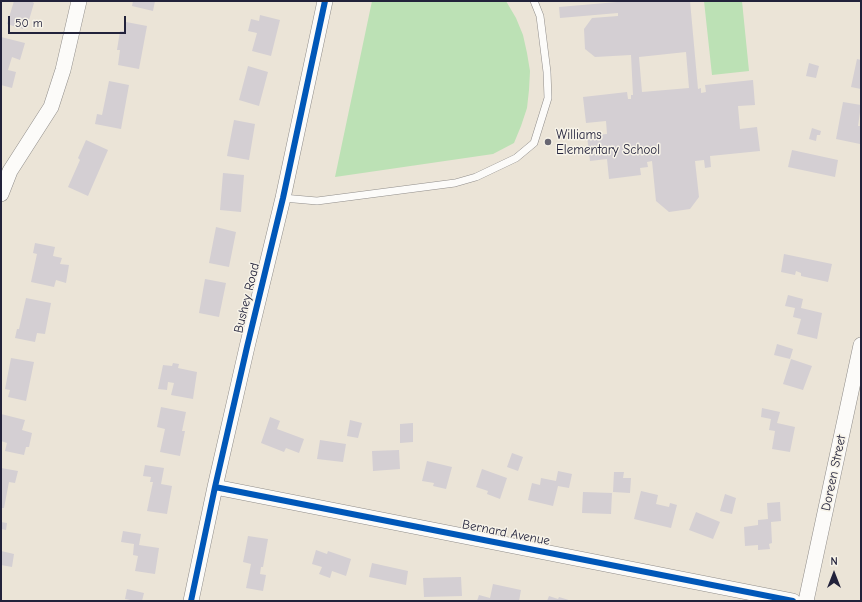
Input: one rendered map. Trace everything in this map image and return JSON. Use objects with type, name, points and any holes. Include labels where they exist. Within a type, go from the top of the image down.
[{"type":"street","points":[[1,194],[10,171],[51,107],[63,70],[79,1]]},
{"type":"street","name":"Bushey Road","points":[[191,601],[215,487],[283,198],[325,1]]},
{"type":"street","name":"Doreen Street","points":[[806,601],[861,345]]},
{"type":"street","name":"Bernard Avenue","points":[[215,487],[793,601]]},
{"type":"lane","points":[[283,198],[317,201],[455,183],[476,177],[516,158],[534,144],[548,98],[547,72],[540,16],[534,1]]},
{"type":"green space","points":[[372,1],[506,1],[516,18],[523,35],[530,71],[527,108],[514,143],[493,154],[335,177]]},
{"type":"green space","points":[[704,1],[742,1],[749,71],[712,75]]},
{"type":"building","points":[[14,1],[31,1],[34,3],[29,20],[26,19],[23,29],[7,24]]},
{"type":"building","points":[[133,1],[155,1],[153,11],[132,6]]},
{"type":"building","points":[[690,1],[698,89],[701,88],[701,93],[706,92],[705,85],[753,80],[755,105],[738,106],[740,129],[757,127],[760,151],[710,156],[711,167],[705,168],[704,160],[695,161],[699,197],[690,209],[669,212],[656,201],[652,161],[647,162],[648,167],[640,168],[641,175],[609,179],[607,159],[590,161],[587,136],[607,134],[606,121],[586,123],[583,97],[627,92],[628,99],[631,99],[631,95],[633,95],[631,55],[595,57],[585,49],[584,29],[592,18],[618,16],[618,13],[560,18],[559,7],[617,2]],"holes":[[[686,52],[689,88],[642,92],[639,57]]]},
{"type":"building","points":[[260,15],[280,20],[271,56],[252,51],[257,33],[248,31],[251,19],[259,21]]},
{"type":"building","points":[[126,22],[147,26],[139,69],[118,65],[120,50],[117,50],[120,31],[124,31]]},
{"type":"building","points":[[1,37],[25,43],[20,60],[12,57],[8,70],[16,72],[12,88],[1,85]]},
{"type":"building","points":[[857,59],[861,60],[861,89],[851,87]]},
{"type":"building","points":[[809,63],[819,66],[816,78],[806,76]]},
{"type":"building","points":[[248,66],[268,72],[259,106],[239,100]]},
{"type":"building","points":[[109,81],[129,85],[121,129],[95,124],[97,114],[102,115]]},
{"type":"building","points":[[843,102],[861,105],[858,126],[861,126],[860,144],[836,139]]},
{"type":"building","points":[[234,120],[255,124],[249,160],[227,156]]},
{"type":"building","points":[[812,128],[821,131],[820,135],[817,135],[816,141],[809,139]]},
{"type":"building","points":[[86,140],[108,150],[88,196],[68,187],[80,160],[78,158]]},
{"type":"building","points":[[792,150],[838,160],[835,177],[788,167]]},
{"type":"building","points":[[223,173],[244,175],[241,212],[220,210]]},
{"type":"building","points":[[216,227],[236,232],[229,267],[209,263]]},
{"type":"building","points":[[35,243],[55,247],[53,256],[62,258],[60,264],[69,265],[66,283],[56,280],[54,287],[31,282],[37,254],[33,253]]},
{"type":"building","points":[[784,254],[832,264],[828,282],[801,276],[801,273],[796,271],[795,275],[781,272]]},
{"type":"building","points":[[205,279],[226,283],[219,317],[199,313]]},
{"type":"building","points":[[788,295],[803,299],[801,308],[822,313],[817,339],[797,334],[801,319],[793,317],[795,308],[785,306]]},
{"type":"building","points":[[26,298],[51,303],[45,334],[37,333],[35,342],[15,338],[17,329],[19,329]]},
{"type":"building","points":[[777,344],[793,349],[790,359],[774,355]]},
{"type":"building","points":[[11,358],[34,362],[26,401],[8,397],[10,390],[5,389]]},
{"type":"building","points":[[791,359],[812,366],[803,390],[783,384]]},
{"type":"building","points":[[173,363],[179,364],[178,368],[197,372],[193,399],[171,395],[174,383],[168,382],[167,390],[158,389],[163,365],[172,366]]},
{"type":"building","points":[[161,407],[186,412],[182,431],[185,431],[180,456],[160,452],[165,429],[157,427]]},
{"type":"building","points":[[762,408],[780,412],[777,423],[795,427],[790,452],[772,449],[775,431],[769,430],[771,419],[761,417]]},
{"type":"building","points":[[1,414],[25,420],[22,430],[32,433],[29,447],[26,447],[24,455],[5,451],[7,443],[1,441]]},
{"type":"building","points":[[270,417],[280,421],[277,429],[304,439],[299,453],[286,448],[284,452],[261,443]]},
{"type":"building","points":[[350,420],[362,423],[358,438],[347,436]]},
{"type":"building","points":[[413,423],[413,442],[400,443],[400,424]]},
{"type":"building","points":[[320,440],[346,444],[343,462],[317,459]]},
{"type":"building","points":[[399,450],[400,469],[373,471],[372,451]]},
{"type":"building","points":[[512,453],[523,457],[518,471],[507,467]]},
{"type":"building","points":[[427,461],[452,467],[446,489],[433,486],[434,483],[422,481]]},
{"type":"building","points":[[145,465],[164,468],[161,484],[172,486],[167,514],[147,511],[153,482],[150,482],[151,477],[143,476]]},
{"type":"building","points":[[1,468],[18,471],[15,483],[9,482],[4,508],[1,508]]},
{"type":"building","points":[[482,469],[507,478],[500,499],[487,494],[488,491],[476,487]]},
{"type":"building","points":[[558,471],[572,474],[569,488],[558,486],[553,506],[528,500],[532,483],[540,485],[541,478],[556,481]]},
{"type":"building","points":[[614,472],[624,472],[623,478],[631,478],[630,493],[613,492]]},
{"type":"building","points":[[641,491],[658,495],[656,504],[669,507],[670,503],[677,505],[671,528],[634,519]]},
{"type":"building","points":[[583,492],[612,493],[611,514],[582,513]]},
{"type":"building","points":[[725,494],[736,498],[732,514],[720,511]]},
{"type":"building","points":[[780,502],[781,521],[771,522],[772,543],[769,544],[770,549],[758,550],[758,545],[745,546],[744,527],[758,525],[758,520],[768,519],[767,503]]},
{"type":"building","points":[[696,512],[720,522],[713,539],[689,530]]},
{"type":"building","points":[[1,522],[7,523],[6,530],[1,529]]},
{"type":"building","points":[[123,531],[141,534],[139,545],[159,548],[155,574],[135,571],[138,556],[133,555],[134,544],[121,542]]},
{"type":"building","points":[[248,536],[268,539],[263,567],[261,567],[260,574],[266,575],[263,591],[246,588],[251,564],[243,562]]},
{"type":"building","points":[[316,550],[327,554],[328,551],[351,559],[346,576],[332,571],[330,578],[319,574],[322,567],[312,564]]},
{"type":"building","points":[[1,551],[14,554],[12,567],[1,565]]},
{"type":"building","points":[[372,563],[408,571],[406,585],[369,577]]},
{"type":"building","points":[[461,577],[462,596],[424,597],[423,578]]},
{"type":"building","points":[[493,584],[521,590],[519,601],[477,601],[479,595],[490,598]]},
{"type":"building","points":[[127,589],[144,593],[142,601],[130,601],[125,599]]},
{"type":"building","points":[[549,596],[558,599],[559,597],[572,601],[547,601]]},
{"type":"cycle path","points":[[191,601],[215,487],[283,198],[325,1]]},
{"type":"cycle path","points":[[215,487],[793,601]]},
{"type":"place","name":"Williams Elementary School","points":[[548,142]]}]
